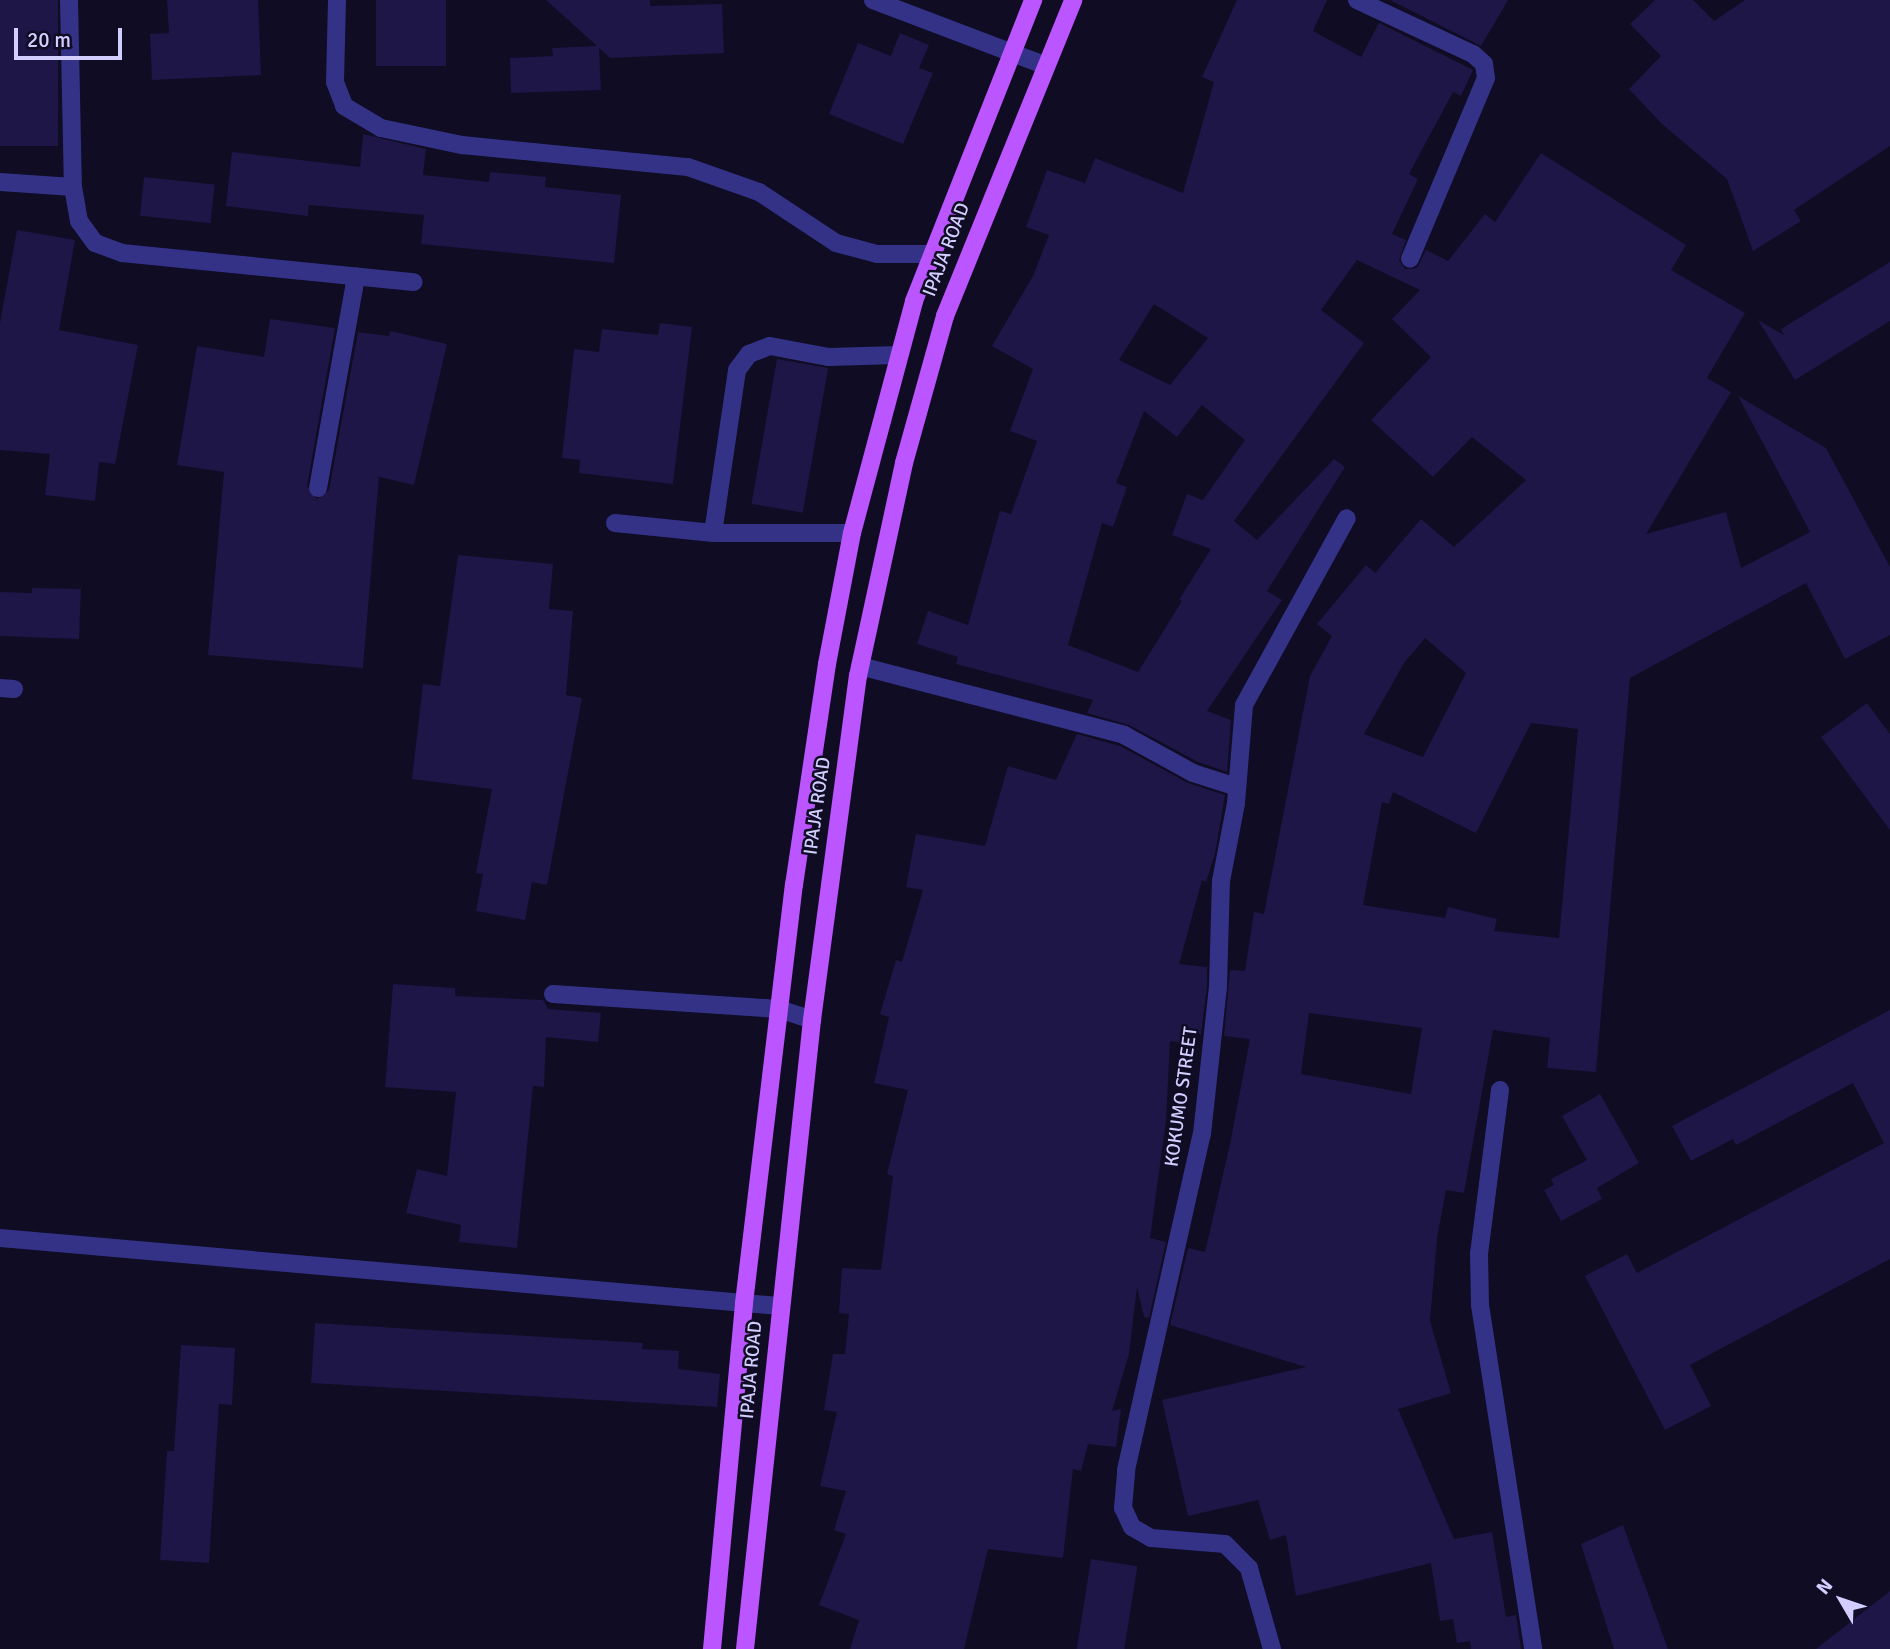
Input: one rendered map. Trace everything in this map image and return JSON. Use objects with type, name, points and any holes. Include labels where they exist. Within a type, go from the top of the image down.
[{"type":"main road","name":"IPAJA ROAD","points":[[712,1649],[744,1303],[779,1009],[812,760],[852,533],[898,355],[932,254],[1010,50],[1033,0]]},
{"type":"main road","name":"IPAJA ROAD","points":[[745,1649],[779,1306],[812,1020],[860,666],[904,463],[945,316],[1044,65],[1073,0]]},
{"type":"main road","points":[[875,449],[904,463]]},
{"type":"street","points":[[69,0],[72,187],[79,221],[96,243],[122,253],[414,282]]},
{"type":"street","points":[[337,0],[335,82],[344,106],[381,128],[462,145],[688,167],[759,192],[836,243],[877,254],[932,254]]},
{"type":"street","points":[[873,0],[1044,65]]},
{"type":"street","points":[[1357,0],[1473,54],[1484,64],[1486,78],[1410,259]]},
{"type":"street","points":[[0,182],[72,187]]},
{"type":"street","points":[[318,488],[356,276]]},
{"type":"street","points":[[713,533],[737,370],[749,354],[770,346],[829,357],[898,355]]},
{"type":"street","name":"KOKUMO STREET","points":[[1272,1649],[1249,1568],[1225,1544],[1151,1538],[1132,1527],[1123,1508],[1126,1470],[1202,1134],[1217,987],[1221,881],[1237,786],[1244,705],[1347,518]]},
{"type":"street","points":[[615,523],[713,533],[852,533]]},
{"type":"street","points":[[860,666],[1124,735],[1193,773],[1237,786]]},
{"type":"street","points":[[552,993],[779,1009],[812,1020]]},
{"type":"street","points":[[1500,1090],[1479,1253],[1479,1305],[1533,1649]]},
{"type":"street","points":[[0,1238],[779,1306]]},
{"type":"building","points":[[0,0],[58,0],[58,146],[0,146]]},
{"type":"building","points":[[167,0],[258,0],[261,75],[152,80],[150,34],[169,33]]},
{"type":"building","points":[[376,0],[446,0],[446,66],[376,66]]},
{"type":"building","points":[[546,0],[650,0],[650,6],[722,4],[724,53],[610,58],[599,48],[601,90],[511,93],[510,58],[553,56],[552,48],[597,46]]},
{"type":"building","points":[[1237,0],[1327,0],[1313,31],[1361,57],[1379,23],[1473,70],[1461,96],[1453,92],[1409,174],[1418,179],[1392,234],[1406,240],[1399,260],[1405,269],[1417,268],[1426,250],[1448,261],[1485,214],[1495,222],[1541,153],[1686,245],[1671,270],[1745,313],[1707,378],[1731,392],[1646,534],[1726,512],[1741,568],[1810,532],[1738,396],[1826,448],[1890,567],[1890,635],[1845,659],[1806,583],[1630,678],[1596,1072],[1547,1068],[1550,1038],[1493,1030],[1464,1193],[1446,1190],[1437,1238],[1430,1321],[1451,1393],[1398,1409],[1454,1539],[1492,1532],[1506,1617],[1516,1615],[1521,1649],[1471,1649],[1470,1641],[1457,1643],[1453,1619],[1440,1621],[1431,1563],[1296,1596],[1286,1535],[1270,1540],[1258,1500],[1188,1516],[1162,1400],[1306,1367],[1170,1325],[1188,1248],[1205,1252],[1230,1144],[1250,1039],[1224,1036],[1230,970],[1245,971],[1254,912],[1264,914],[1310,676],[1332,636],[1317,624],[1366,565],[1375,573],[1421,519],[1454,547],[1526,480],[1472,437],[1433,477],[1371,420],[1431,357],[1392,319],[1420,290],[1357,260],[1321,310],[1364,343],[1234,521],[1257,540],[1334,459],[1345,467],[1267,591],[1282,600],[1207,711],[1231,720],[1227,772],[1198,762],[1129,725],[1087,713],[1093,700],[956,664],[958,657],[917,644],[928,611],[968,625],[1000,511],[1011,514],[1037,441],[1010,431],[1033,369],[992,346],[1033,276],[1049,235],[1026,227],[1047,170],[1085,183],[1095,158],[1183,193],[1214,82],[1202,77]],"holes":[[[1154,304],[1208,338],[1170,385],[1119,360]],[[1202,405],[1245,440],[1203,500],[1187,494],[1172,535],[1211,549],[1138,672],[1068,645],[1102,523],[1113,527],[1127,487],[1116,483],[1144,411],[1177,437]],[[1425,638],[1466,673],[1423,757],[1364,734],[1404,663]],[[1531,723],[1578,729],[1559,938],[1494,931],[1497,919],[1448,907],[1445,918],[1363,905],[1382,802],[1389,804],[1393,792],[1476,833]],[[1309,1013],[1422,1028],[1411,1094],[1301,1074]]]},
{"type":"building","points":[[1390,0],[1508,0],[1481,46]]},
{"type":"building","points":[[1655,0],[1693,0],[1714,21],[1745,0],[1890,0],[1890,146],[1794,210],[1801,221],[1753,251],[1727,179],[1662,124],[1629,89],[1661,56],[1630,24]]},
{"type":"building","points":[[900,33],[929,45],[919,68],[933,73],[903,144],[829,114],[858,43],[891,56]]},
{"type":"building","points":[[363,134],[426,149],[423,175],[489,182],[490,172],[546,177],[545,187],[621,195],[614,263],[421,244],[424,215],[309,205],[308,216],[226,206],[232,152],[360,167]]},
{"type":"building","points":[[144,177],[215,184],[211,223],[140,216]]},
{"type":"building","points":[[17,230],[75,240],[59,330],[138,345],[115,464],[99,462],[95,501],[45,495],[50,454],[0,450],[0,323]]},
{"type":"building","points":[[1890,262],[1890,321],[1795,380],[1758,320],[1784,335],[1781,329]]},
{"type":"building","points":[[270,319],[335,328],[307,486],[317,499],[329,490],[358,332],[389,336],[390,331],[447,344],[414,485],[379,477],[363,668],[208,655],[224,472],[177,465],[197,346],[264,357]]},
{"type":"building","points":[[660,323],[692,327],[673,484],[579,473],[580,460],[562,458],[574,349],[599,352],[602,329],[658,335]]},
{"type":"building","points":[[777,359],[828,368],[803,513],[751,504]]},
{"type":"building","points":[[458,555],[553,564],[549,609],[573,611],[566,695],[582,698],[547,885],[532,882],[525,920],[476,911],[483,874],[476,873],[492,789],[412,779],[423,684],[440,686]]},
{"type":"building","points":[[32,588],[81,589],[79,639],[0,636],[0,592],[32,593]]},
{"type":"building","points":[[1867,703],[1890,734],[1890,830],[1821,737]]},
{"type":"building","points":[[1077,734],[1120,746],[1188,783],[1225,795],[1215,854],[1206,882],[1202,880],[1179,964],[1207,967],[1207,986],[1201,1034],[1189,1032],[1188,1043],[1170,1041],[1166,1121],[1150,1238],[1166,1242],[1149,1318],[1144,1317],[1137,1287],[1129,1354],[1112,1411],[1121,1409],[1116,1447],[1088,1444],[1081,1471],[1073,1469],[1063,1558],[988,1549],[964,1649],[850,1649],[859,1620],[819,1605],[846,1534],[834,1530],[846,1491],[820,1486],[837,1412],[824,1410],[833,1354],[845,1354],[849,1314],[839,1313],[842,1268],[881,1270],[893,1176],[887,1174],[908,1090],[874,1083],[889,1017],[880,1014],[896,960],[902,962],[923,890],[906,887],[916,834],[985,846],[1008,766],[1056,780]]},
{"type":"building","points":[[393,984],[455,988],[455,996],[543,1000],[548,1009],[601,1013],[598,1042],[546,1037],[544,1087],[533,1086],[517,1248],[459,1242],[461,1225],[406,1213],[417,1169],[447,1176],[456,1092],[385,1087]]},
{"type":"building","points":[[1890,1010],[1890,1259],[1690,1365],[1711,1406],[1665,1430],[1585,1276],[1627,1254],[1637,1273],[1884,1143],[1853,1083],[1736,1145],[1733,1139],[1691,1161],[1672,1126]]},
{"type":"building","points":[[1600,1094],[1639,1163],[1597,1188],[1602,1199],[1561,1221],[1544,1190],[1554,1185],[1551,1179],[1587,1160],[1562,1116]]},
{"type":"building","points":[[315,1323],[643,1343],[642,1349],[679,1351],[678,1369],[720,1374],[717,1407],[311,1383]]},
{"type":"building","points":[[181,1345],[235,1348],[232,1405],[219,1404],[209,1563],[160,1560],[167,1451],[174,1451]]},
{"type":"building","points":[[1623,1525],[1668,1649],[1614,1649],[1581,1544]]},
{"type":"building","points":[[1091,1559],[1137,1566],[1124,1649],[1077,1649]]},
{"type":"building","points":[[1890,1591],[1890,1649],[1816,1649]]}]
